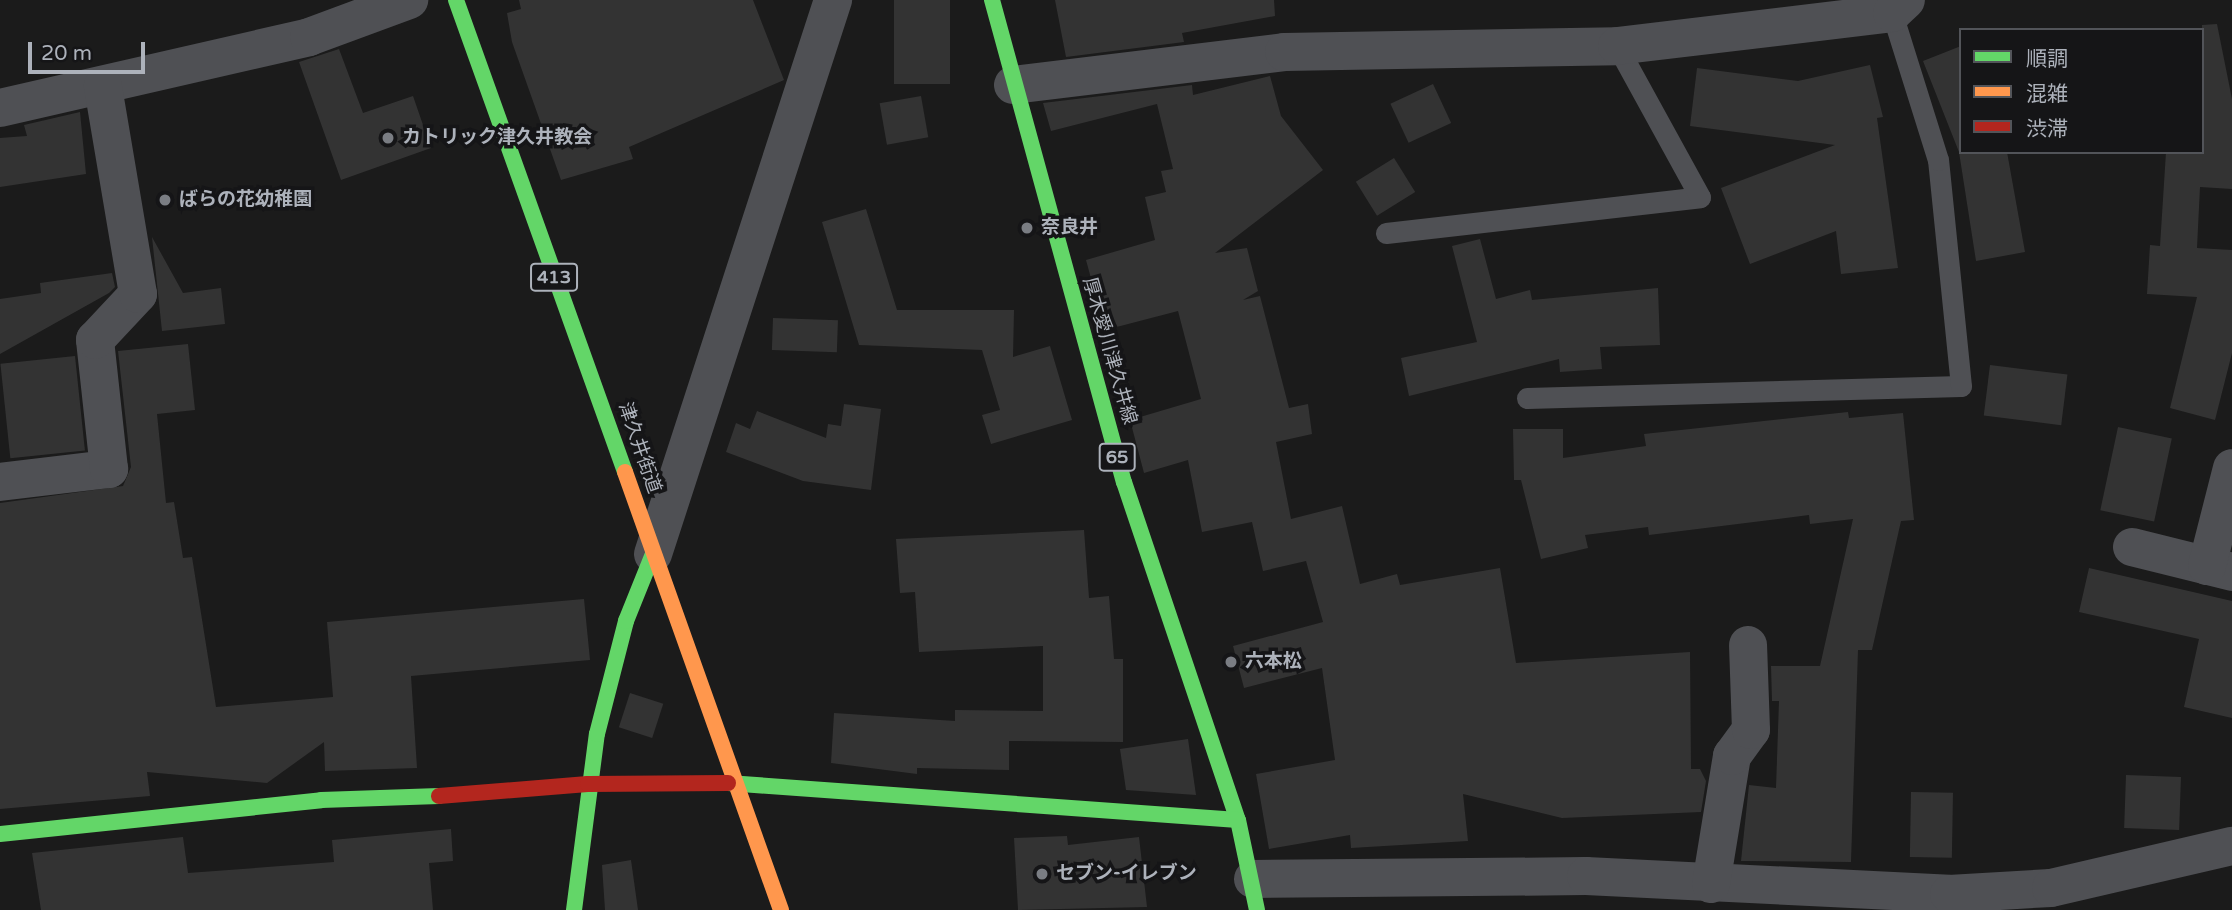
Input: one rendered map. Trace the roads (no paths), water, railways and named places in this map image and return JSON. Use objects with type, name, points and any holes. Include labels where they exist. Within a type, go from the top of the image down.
[{"type":"main road","name":"津久井街道","points":[[457,0],[781,910]]},
{"type":"main road","name":"厚木愛川津久井線","points":[[992,0],[1013,85],[1124,482],[1238,820],[1255,894]]},
{"type":"main road","points":[[574,910],[588,784],[616,652],[653,554]]},
{"type":"main road","points":[[0,834],[321,800],[526,793],[588,784],[735,782],[1238,820]]},
{"type":"street","points":[[0,108],[309,37],[409,0]]},
{"type":"street","points":[[653,554],[833,0]]},
{"type":"street","points":[[1013,85],[1284,52],[1617,46],[1899,6]]},
{"type":"street","points":[[0,482],[109,469],[94,340],[138,294],[103,86]]},
{"type":"street","points":[[2132,547],[2219,569],[2232,468]]},
{"type":"street","points":[[1711,884],[1732,757],[1751,730],[1748,645]]},
{"type":"street","points":[[1255,894],[1590,893],[1711,884],[2008,892],[2096,879],[2232,846]]},
{"type":"lane","points":[[1527,398],[1961,386],[1938,160],[1899,6]]},
{"type":"lane","points":[[1385,233],[1700,197],[1617,46]]},
{"type":"place","name":"カトリック津久井教会","points":[[388,138]]},
{"type":"place","name":"ばらの花幼稚園","points":[[165,200]]},
{"type":"place","name":"奈良井","points":[[1027,228]]},
{"type":"place","name":"六本松","points":[[1231,662]]},
{"type":"place","name":"セブン-イレブン","points":[[1042,874]]}]
